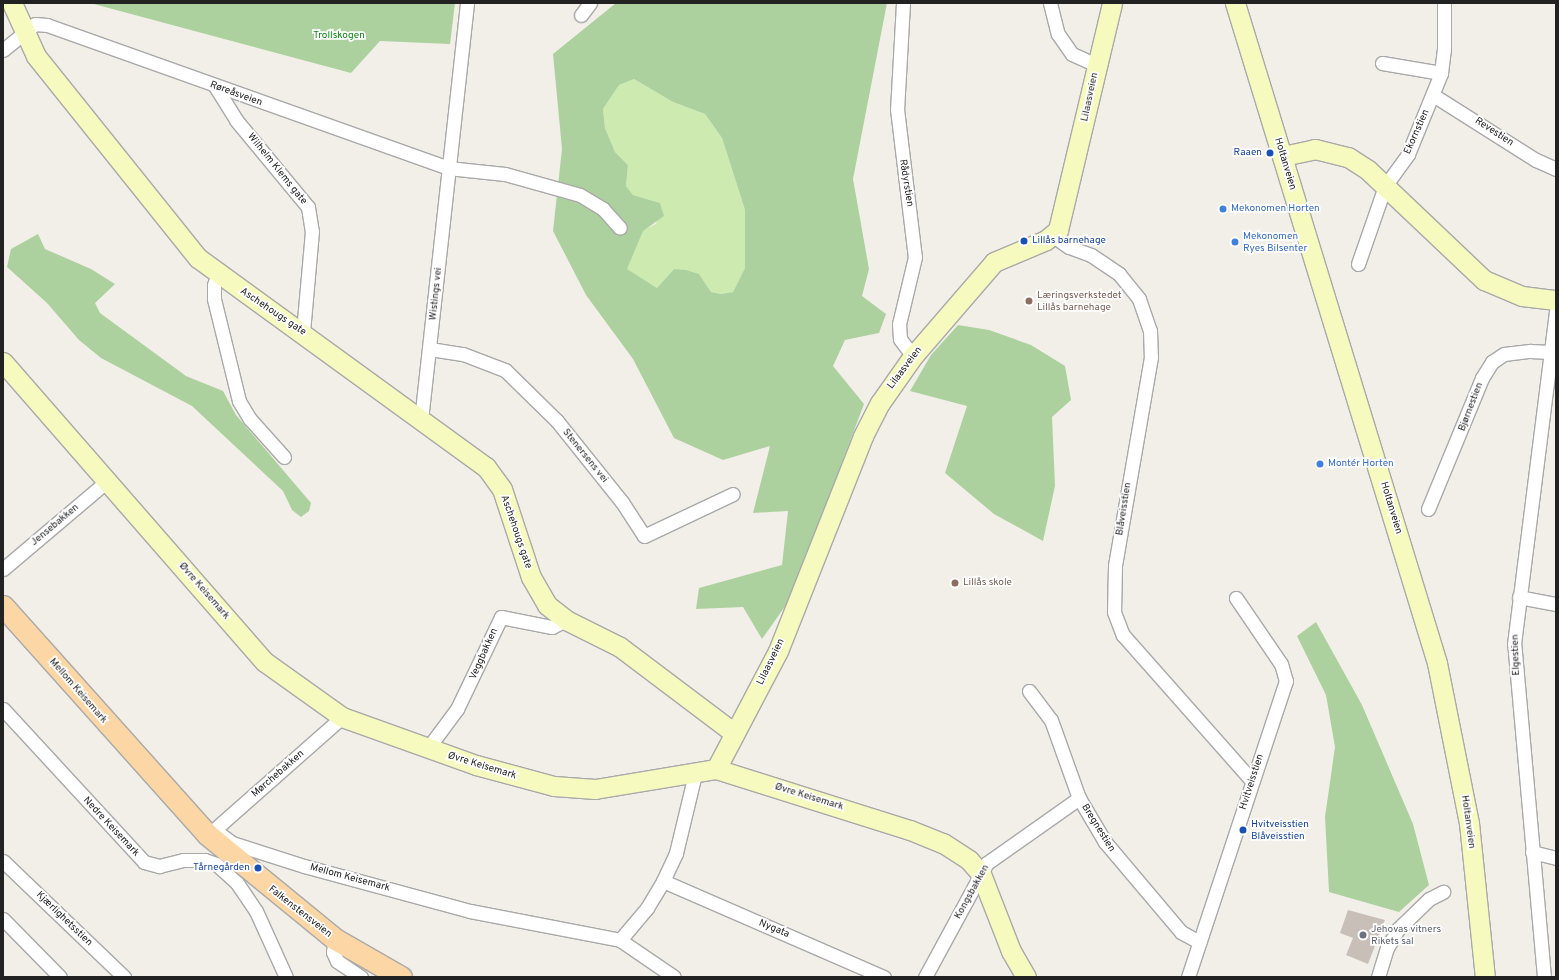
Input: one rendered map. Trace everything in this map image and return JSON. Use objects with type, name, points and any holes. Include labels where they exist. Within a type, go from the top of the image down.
[{"type":"main road","name":"Aschehougs gate","points":[[12,3],[36,56],[198,258],[218,274],[303,332],[473,457],[493,476],[508,506],[540,595],[566,620],[620,647],[733,732]]},
{"type":"main road","name":"Lilaasveien","points":[[716,769],[733,732],[778,651],[862,436],[880,403],[913,356],[994,262],[1053,236],[1061,221],[1112,3]]},
{"type":"main road","name":"Holtanveien","points":[[1236,3],[1437,663],[1469,823],[1486,977]]},
{"type":"main road","points":[[1283,156],[1315,149],[1348,157],[1368,170],[1484,280],[1522,296],[1556,300]]},
{"type":"main road","name":"Øvre Keisemark","points":[[3,362],[265,662],[342,717],[428,748],[522,778],[577,788],[618,787],[716,769],[859,812],[943,843],[969,860],[981,874],[1011,951],[1026,977]]},
{"type":"main road","name":"Mellom Keisemark","points":[[3,606],[211,832]]},
{"type":"main road","name":"Falkenstensveien","points":[[211,832],[335,939],[401,977]]},
{"type":"street","name":"Wistings vei","points":[[421,420],[467,3]]},
{"type":"street","points":[[580,15],[590,3]]},
{"type":"street","name":"Rådyrstien","points":[[903,3],[897,109],[915,257],[899,324],[900,339],[913,356]]},
{"type":"street","points":[[1050,3],[1058,34],[1072,54],[1097,65]]},
{"type":"street","name":"Ekornstien","points":[[1385,186],[1408,154],[1441,73],[1444,50],[1444,3]]},
{"type":"street","name":"Røreåsveien","points":[[25,30],[35,24],[47,25],[214,86],[448,168]]},
{"type":"street","points":[[3,50],[25,30]]},
{"type":"street","points":[[1382,62],[1441,73]]},
{"type":"street","name":"Wilhelm Klems gate","points":[[214,86],[236,120],[308,207],[312,231],[303,332]]},
{"type":"street","name":"Revestien","points":[[1433,95],[1452,104],[1536,160],[1556,169]]},
{"type":"street","points":[[448,168],[505,174],[580,196],[603,210],[620,228]]},
{"type":"street","points":[[1358,264],[1385,186]]},
{"type":"street","name":"Blåveisstien","points":[[1053,236],[1069,247],[1102,261],[1119,274],[1140,299],[1150,331],[1151,357],[1115,566],[1114,612],[1123,635],[1252,781]]},
{"type":"street","points":[[218,274],[214,285],[214,299],[239,401],[250,419],[284,457]]},
{"type":"street","name":"Elgestien","points":[[1544,977],[1514,644],[1556,310]]},
{"type":"street","name":"Stenersens vei","points":[[430,349],[463,354],[505,370],[557,422],[622,502],[644,536],[733,494]]},
{"type":"street","name":"Bjørnestien","points":[[1428,509],[1482,378],[1492,362],[1504,354],[1530,351],[1550,352]]},
{"type":"street","name":"Jensebakken","points":[[3,569],[107,481]]},
{"type":"street","points":[[1519,596],[1556,604]]},
{"type":"street","name":"Hvitveisstien","points":[[1188,977],[1286,681],[1281,664],[1236,598]]},
{"type":"street","name":"Veggbakken","points":[[428,748],[457,709],[500,617],[552,627],[566,620]]},
{"type":"street","name":"Bregnestien","points":[[1029,691],[1051,720],[1080,798],[1105,842],[1138,884],[1181,932],[1199,942]]},
{"type":"street","name":"Nedre Keisemark","points":[[3,709],[144,862],[159,866],[183,860],[205,860],[216,864],[237,883],[256,912],[286,977]]},
{"type":"street","name":"Mørchebakken","points":[[211,832],[342,717]]},
{"type":"street","points":[[674,977],[620,940],[647,908],[663,881],[678,846],[695,774]]},
{"type":"street","name":"Kongsbakken","points":[[925,977],[981,874],[995,855],[1080,798]]},
{"type":"street","name":"Mellom Keisemark","points":[[211,832],[232,842],[304,866],[470,911],[620,940]]},
{"type":"street","points":[[1532,852],[1556,858]]},
{"type":"street","name":"Kjærlighetsstien","points":[[3,861],[124,977]]},
{"type":"street","name":"Nygata","points":[[663,881],[884,977]]},
{"type":"street","points":[[1378,977],[1387,948],[1398,929],[1429,899],[1443,892]]},
{"type":"street","points":[[3,919],[60,977]]},
{"type":"street","points":[[335,939],[333,952],[337,961],[361,977]]},
{"type":"green space","name":"Trollskogen","points":[[90,3],[455,3],[450,44],[380,41],[351,73]]},
{"type":"green space","points":[[616,3],[887,3],[853,179],[869,269],[862,296],[886,314],[879,333],[845,340],[833,366],[864,404],[791,598],[762,639],[743,607],[696,609],[699,588],[782,565],[788,511],[753,513],[770,446],[723,460],[674,438],[633,359],[586,295],[553,231],[562,149],[553,54]],"holes":[[[634,79],[673,102],[705,114],[722,138],[745,210],[745,268],[733,292],[721,294],[711,292],[699,274],[686,270],[674,269],[657,288],[627,269],[643,231],[664,216],[660,203],[633,195],[626,186],[628,165],[615,152],[605,128],[603,109],[619,85]]]},
{"type":"green space","points":[[634,79],[673,102],[705,114],[722,138],[745,210],[745,268],[733,292],[721,294],[711,292],[699,274],[674,269],[657,288],[626,269],[643,230],[656,224],[660,203],[633,195],[626,186],[628,165],[615,152],[605,128],[603,109],[619,85]]},
{"type":"green space","points":[[38,234],[45,249],[91,269],[115,284],[95,303],[100,313],[186,376],[223,391],[236,415],[311,503],[309,511],[301,517],[292,510],[283,491],[192,406],[101,358],[79,340],[47,303],[7,267],[11,249]]},
{"type":"green space","points":[[958,325],[989,330],[1031,345],[1065,366],[1071,400],[1052,417],[1055,486],[1043,541],[994,514],[945,473],[967,406],[910,391],[931,355]]},
{"type":"green space","points":[[1316,622],[1362,705],[1413,824],[1429,885],[1399,912],[1329,892],[1325,817],[1335,747],[1326,695],[1297,636]]},
{"type":"building","name":"Jehovas vitners Rikets sal","points":[[1348,910],[1385,920],[1368,964],[1346,955],[1353,938],[1340,933]]},
{"type":"place","name":"Raaen","points":[[1270,153]]},
{"type":"place","name":"Mekonomen Horten","points":[[1223,209]]},
{"type":"place","name":"Lillås barnehage","points":[[1024,241]]},
{"type":"place","name":"Mekonomen Ryes Bilsenter","points":[[1235,242]]},
{"type":"place","name":"Læringsverkstedet Lillås barnehage","points":[[1029,301]]},
{"type":"place","name":"Montér Horten","points":[[1320,464]]},
{"type":"place","name":"Lillås skole","points":[[955,583]]},
{"type":"place","name":"Hvitveisstien Blåveisstien","points":[[1243,830]]},
{"type":"place","name":"Tårnegården","points":[[258,868]]},
{"type":"place","name":"Jehovas vitners Rikets sal","points":[[1363,935]]}]
